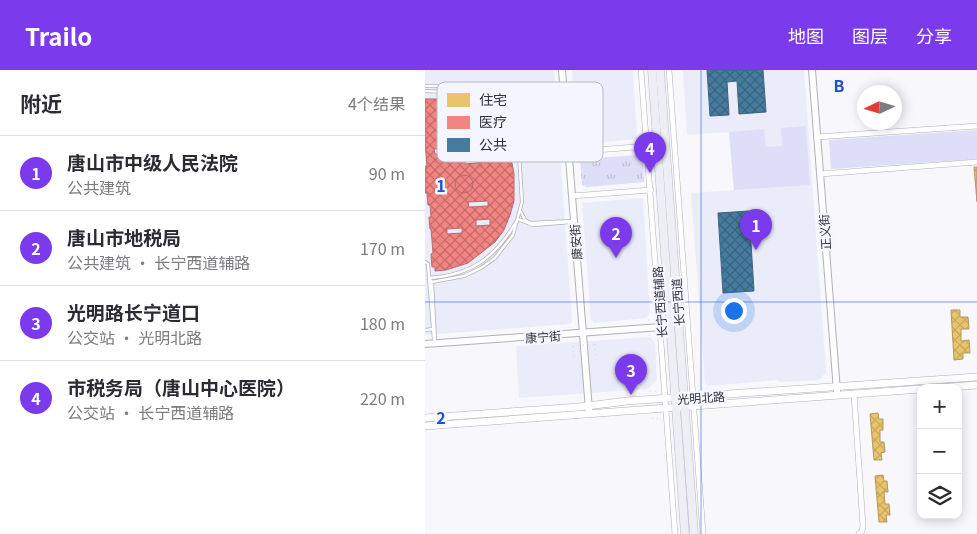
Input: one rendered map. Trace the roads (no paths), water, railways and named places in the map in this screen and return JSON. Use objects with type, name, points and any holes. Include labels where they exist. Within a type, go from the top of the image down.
[{"type":"main road","name":"长宁西道","points":[[652,70],[680,398],[694,534]]},
{"type":"main road","name":"长宁西道","points":[[660,70],[680,398]]},
{"type":"main road","name":"光明北路","points":[[425,426],[694,407],[977,376]]},
{"type":"main road","points":[[962,386],[977,385]]},
{"type":"main road","name":"光明北路","points":[[425,418],[694,397],[837,391],[854,394],[917,389]]},
{"type":"main road","name":"长宁西道","points":[[681,408],[685,534]]},
{"type":"street","name":"长宁西道辅路","points":[[641,70],[675,534]]},
{"type":"street","points":[[669,70],[703,534]]},
{"type":"street","name":"正义街","points":[[813,70],[819,174],[837,391]]},
{"type":"street","points":[[817,137],[977,126]]},
{"type":"street","points":[[603,149],[648,146]]},
{"type":"street","name":"康安街","points":[[570,162],[589,414]]},
{"type":"street","points":[[819,174],[977,162]]},
{"type":"street","points":[[572,196],[651,190]]},
{"type":"street","name":"康宁街","points":[[425,344],[661,327]]},
{"type":"street","points":[[854,394],[863,526],[859,534]]},
{"type":"lane","points":[[432,282],[464,276],[489,264],[508,243],[513,235],[521,211],[520,162]]},
{"type":"lane","points":[[521,211],[525,220],[531,223],[574,221]]},
{"type":"lane","points":[[518,219],[533,225],[574,221]]},
{"type":"lane","points":[[429,278],[462,272],[487,259],[506,239],[518,219]]},
{"type":"lane","points":[[425,262],[428,264],[435,344]]},
{"type":"lane","points":[[429,278],[432,282],[435,344]]},
{"type":"lane","points":[[425,330],[433,329]]},
{"type":"place","name":"市税务局（唐山中心医院）","points":[[650,173]]},
{"type":"place","name":"唐山市中级人民法院","points":[[756,250]]},
{"type":"place","name":"唐山市地税局","points":[[616,258]]},
{"type":"place","name":"光明路长宁道口","points":[[631,395]]}]
